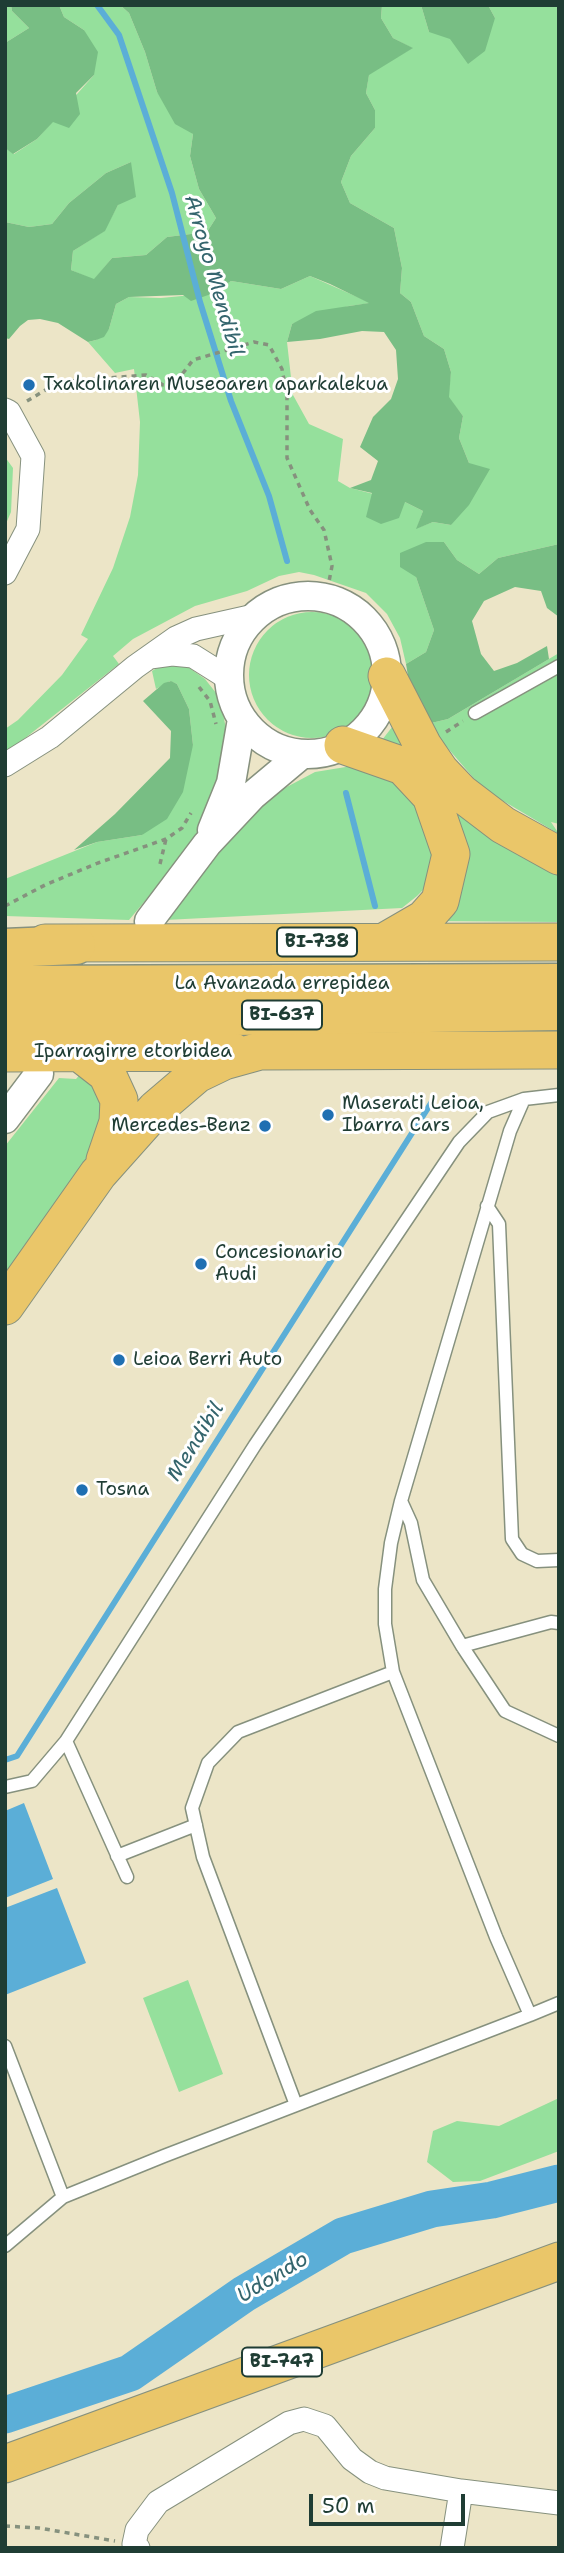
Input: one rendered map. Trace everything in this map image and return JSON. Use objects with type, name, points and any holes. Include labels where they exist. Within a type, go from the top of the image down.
[{"type":"highway","points":[[5,948],[76,945]]},
{"type":"highway","name":"La Avanzada errepidea","points":[[5,985],[559,983]]},
{"type":"highway","name":"La Avanzada errepidea","points":[[5,1016],[559,1011]]},
{"type":"highway","points":[[234,1016],[559,1029]]},
{"type":"main road","points":[[387,676],[424,746],[440,771],[461,793],[503,825],[559,856]]},
{"type":"main road","points":[[344,745],[403,766],[431,796],[451,854],[440,901],[424,919],[386,942]]},
{"type":"main road","points":[[5,942],[76,945]]},
{"type":"main road","name":"BI-738","points":[[76,945],[559,942]]},
{"type":"main road","points":[[5,1306],[98,1174],[156,1109],[197,1074],[224,1061],[260,1051],[559,1050]]},
{"type":"main road","name":"Iparragirre etorbidea","points":[[5,1053],[260,1051]]},
{"type":"main road","points":[[80,1053],[107,1074],[119,1100],[118,1122],[111,1147],[98,1174]]},
{"type":"main road","name":"BI-747","points":[[5,2464],[559,2261]]},
{"type":"main road","points":[[489,2286],[538,2280],[559,2274]]},
{"type":"street","points":[[5,573],[28,529],[33,457],[7,411]]},
{"type":"street","points":[[207,844],[231,783],[229,723],[232,699],[228,678],[231,655],[239,634],[254,616],[275,602],[300,596],[326,597],[351,608],[370,626],[383,649],[387,676],[384,697],[375,716],[361,733],[344,745],[324,752],[302,754],[279,748],[229,723]]},
{"type":"street","points":[[5,765],[50,737],[135,667],[176,638],[195,629],[254,616]]},
{"type":"street","points":[[150,657],[172,654],[193,656],[228,678]]},
{"type":"street","points":[[149,921],[207,844],[253,795],[302,754]]},
{"type":"street","points":[[5,1119],[39,1074]]},
{"type":"street","points":[[136,2546],[137,2530],[158,2502],[289,2423],[304,2418],[325,2426],[352,2459],[370,2472],[384,2477],[461,2491],[559,2503]]},
{"type":"street","points":[[452,2548],[461,2491]]},
{"type":"lane","points":[[475,713],[559,666]]},
{"type":"lane","points":[[5,1787],[32,1781],[66,1741],[255,1445],[459,1142],[488,1112],[524,1099],[559,1095]]},
{"type":"lane","points":[[524,1099],[510,1131],[487,1206],[401,1501],[391,1543],[385,1589],[385,1624],[393,1672],[496,1937],[530,2015]]},
{"type":"lane","points":[[487,1206],[499,1224],[512,1539],[522,1555],[537,1560],[559,1560]]},
{"type":"lane","points":[[401,1501],[411,1524],[423,1580],[461,1646],[505,1711],[559,1736]]},
{"type":"lane","points":[[461,1646],[551,1622],[559,1623]]},
{"type":"lane","points":[[296,2105],[203,1857],[192,1808],[208,1763],[238,1732],[393,1672]]},
{"type":"lane","points":[[66,1741],[127,1877]]},
{"type":"lane","points":[[117,1856],[196,1825]]},
{"type":"lane","points":[[5,2246],[63,2197],[559,2003]]},
{"type":"lane","points":[[5,2046],[63,2197]]},
{"type":"path","points":[[7,411],[59,382],[146,375],[163,385],[173,386],[193,360],[254,342],[269,345],[282,369],[287,396],[287,458],[310,510],[324,530],[332,566],[326,597]]},
{"type":"path","points":[[194,681],[229,723]]},
{"type":"path","points":[[5,906],[45,885],[166,839],[182,828],[193,809]]},
{"type":"path","points":[[5,2526],[39,2528],[136,2546]]},
{"type":"green space","points":[[5,5],[11,5],[12,11],[29,28],[5,43]]},
{"type":"green space","points":[[11,5],[59,5],[64,17],[84,30],[98,52],[94,75],[76,93],[80,114],[69,128],[53,122],[37,139],[13,154],[5,148],[5,43],[29,28],[12,11]]},
{"type":"green space","points":[[59,5],[120,5],[129,13],[157,92],[193,134],[190,156],[199,189],[216,218],[207,232],[167,237],[146,255],[112,258],[94,280],[71,270],[73,251],[104,231],[118,205],[131,162],[106,173],[69,203],[52,224],[29,227],[5,222],[5,148],[14,154],[37,139],[94,75],[84,30],[64,17]]},
{"type":"green space","points":[[120,5],[382,5],[381,18],[393,38],[413,48],[369,75],[366,93],[375,110],[375,128],[351,156],[341,182],[350,203],[394,228],[402,268],[400,293],[411,302],[424,336],[444,349],[451,372],[449,397],[463,416],[459,438],[469,463],[490,469],[469,505],[451,525],[433,522],[416,529],[423,511],[405,502],[399,518],[381,524],[366,517],[372,493],[350,488],[371,480],[378,461],[360,447],[373,417],[391,399],[398,379],[396,350],[384,332],[362,331],[287,342],[292,324],[316,311],[369,303],[330,284],[310,276],[281,289],[231,281],[214,293],[191,301],[183,295],[129,297],[116,304],[109,329],[104,337],[96,340],[88,342],[58,323],[40,319],[28,320],[9,339],[5,338],[5,222],[29,227],[52,224],[69,203],[106,173],[131,162],[136,197],[118,205],[105,231],[73,251],[71,270],[94,279],[112,258],[146,255],[167,237],[207,232],[216,218],[199,189],[190,156],[193,134],[175,124],[157,92],[129,13]]},
{"type":"green space","points":[[382,5],[421,5],[429,32],[495,18],[488,5],[559,5],[559,544],[498,558],[479,574],[457,560],[444,542],[416,577],[434,630],[426,652],[406,664],[400,638],[387,614],[366,593],[314,575],[299,572],[279,576],[247,591],[195,606],[133,639],[113,656],[119,664],[5,754],[5,729],[18,720],[62,675],[88,639],[81,635],[113,568],[130,517],[138,475],[140,422],[134,369],[115,373],[88,342],[96,340],[109,329],[116,304],[129,297],[161,298],[213,293],[231,281],[281,289],[310,276],[371,303],[349,306],[292,324],[287,342],[293,395],[309,424],[343,439],[338,481],[350,488],[405,502],[423,511],[417,528],[433,522],[451,525],[469,463],[459,438],[463,416],[448,397],[451,372],[444,349],[424,336],[411,302],[400,293],[402,268],[394,228],[350,203],[341,182],[351,156],[375,128],[375,110],[366,93],[369,74],[412,48],[393,38],[381,18]]},
{"type":"green space","points":[[421,5],[488,5],[495,18],[485,51],[468,64],[450,39],[429,32]]},
{"type":"green space","points":[[5,457],[13,468],[11,512],[5,526]]},
{"type":"green space","points":[[426,542],[444,542],[457,560],[479,574],[498,558],[559,544],[559,617],[547,608],[541,591],[515,587],[484,601],[472,621],[481,654],[494,671],[517,663],[547,646],[549,659],[448,719],[427,724],[411,694],[406,664],[426,652],[434,630],[416,577],[400,567],[400,553]]},
{"type":"green space","points":[[312,612],[336,616],[357,630],[371,651],[375,675],[371,699],[357,720],[336,734],[312,738],[288,734],[267,720],[253,699],[249,675],[253,651],[267,630],[288,616]]},
{"type":"green space","points":[[559,653],[559,824],[551,822],[559,834],[483,789],[427,724],[448,719]]},
{"type":"green space","points":[[162,665],[188,667],[205,679],[220,698],[227,734],[215,798],[192,845],[129,920],[5,916],[5,879],[97,842],[142,835],[193,745],[189,709],[177,684],[170,681],[156,689],[152,671]]},
{"type":"green space","points":[[171,681],[177,684],[189,709],[193,745],[183,792],[167,819],[142,835],[97,842],[74,850],[115,814],[170,758],[171,731],[143,701],[164,683]]},
{"type":"green space","points":[[396,722],[559,869],[559,922],[432,921],[463,863],[375,749]]},
{"type":"green space","points":[[352,766],[402,785],[423,808],[437,853],[425,888],[417,896],[402,908],[165,920],[247,817],[281,790],[315,772]]},
{"type":"green space","points":[[84,1070],[108,1102],[92,1157],[5,1280],[5,1146],[59,1078],[76,1079]]},
{"type":"green space","points":[[188,1980],[223,2074],[179,2092],[143,1998]]},
{"type":"green space","points":[[559,2098],[559,2151],[480,2181],[453,2182],[427,2162],[433,2131],[457,2121],[499,2126]]},
{"type":"water","points":[[24,1803],[53,1879],[5,1898],[5,1811]]},
{"type":"water","points":[[57,1888],[86,1963],[5,1995],[5,1908]]},
{"type":"waterway","name":"Arroyo Mendibil","points":[[97,5],[119,35],[172,193],[200,302],[231,401],[269,496],[287,561]]},
{"type":"waterway","name":"Arroyo Mendibil","points":[[346,793],[375,906]]},
{"type":"waterway","name":"Mendibil","points":[[5,1760],[17,1756],[433,1100]]},
{"type":"waterway","name":"Udondo","points":[[5,2415],[130,2373],[244,2294],[343,2236],[432,2209],[492,2200],[559,2183]]},
{"type":"place","name":"Txakolinaren Museoaren aparkalekua","points":[[29,385]]},
{"type":"place","name":"Maserati Leioa, Ibarra Cars","points":[[328,1115]]},
{"type":"place","name":"Mercedes-Benz","points":[[265,1126]]},
{"type":"place","name":"Concesionario Audi","points":[[201,1264]]},
{"type":"place","name":"Leioa Berri Auto","points":[[119,1360]]},
{"type":"place","name":"Tosna","points":[[82,1490]]}]
